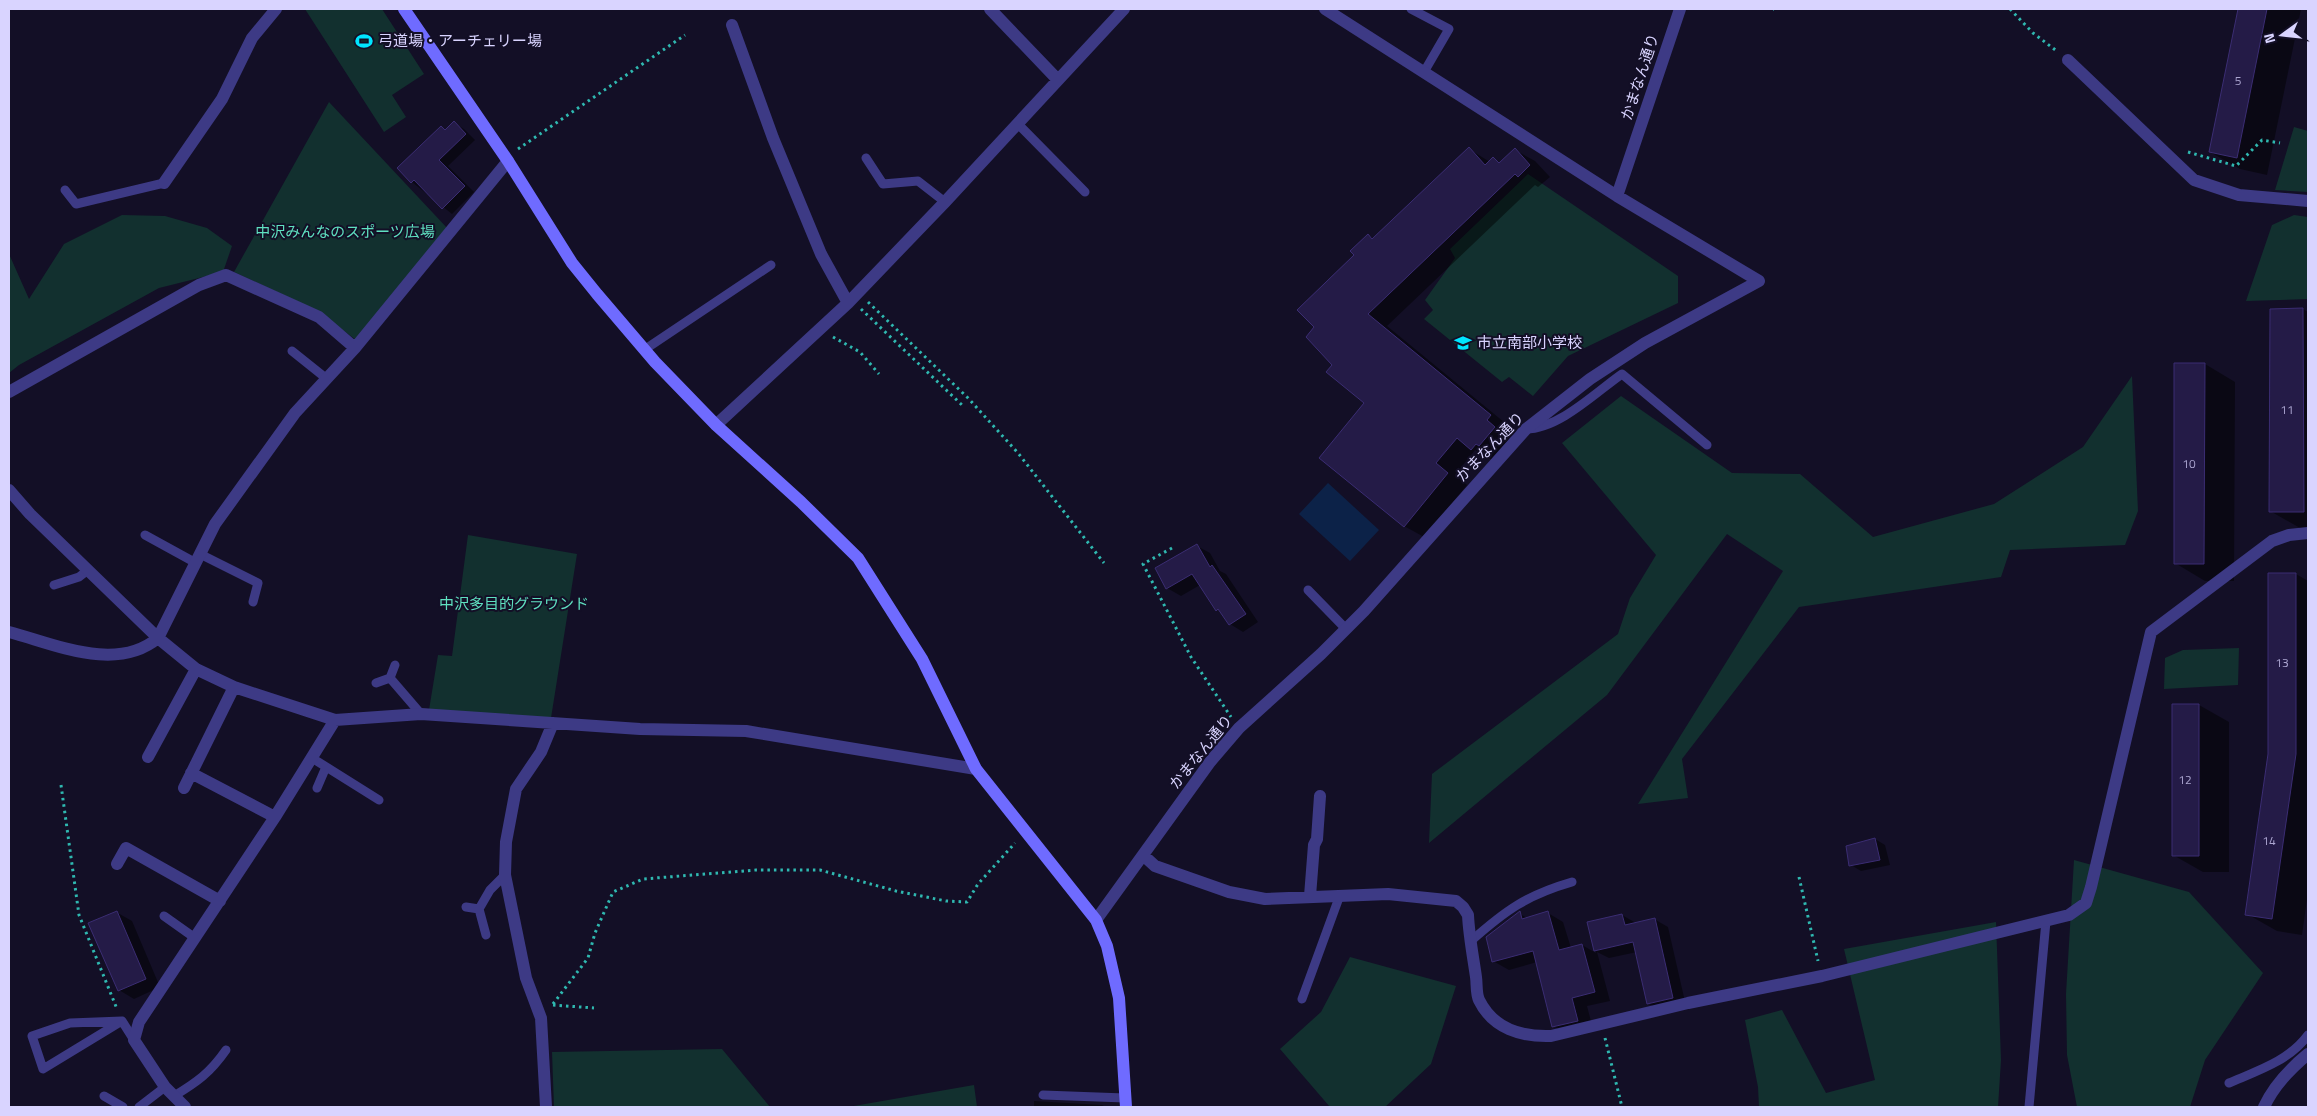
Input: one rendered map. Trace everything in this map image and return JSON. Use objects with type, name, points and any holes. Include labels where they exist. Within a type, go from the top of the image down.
[{"type":"street","points":[[164,183],[222,99],[252,38],[276,9]]},
{"type":"street","points":[[404,9],[508,161],[572,263],[644,350],[716,425],[802,502],[858,558],[922,659],[976,769],[1096,920],[1107,946],[1119,998],[1126,1103]]},
{"type":"street","points":[[990,9],[1057,80]]},
{"type":"street","points":[[716,425],[853,299],[1124,9]]},
{"type":"street","points":[[1325,9],[1617,196]]},
{"type":"street","name":"かまなん通り","points":[[1096,920],[1210,762],[1238,728],[1346,629],[1406,566],[1442,522],[1526,429],[1590,380],[1645,343],[1759,281],[1617,196],[1680,9]]},
{"type":"street","points":[[732,25],[773,138],[821,254],[853,299]]},
{"type":"street","points":[[2068,60],[2194,180],[2239,195],[2308,201]]},
{"type":"street","points":[[9,632],[90,654],[122,655],[148,646],[158,638],[215,524],[290,421],[355,348],[508,161]]},
{"type":"street","points":[[9,392],[199,285],[226,275],[319,317],[355,348]]},
{"type":"street","points":[[9,490],[30,514],[158,638],[196,669],[234,687],[334,720],[421,714],[640,729],[746,731],[976,769]]},
{"type":"street","points":[[1143,855],[1155,866],[1229,892],[1265,899],[1388,894],[1456,901],[1468,915],[1479,999],[1490,1015],[1506,1029],[1524,1035],[1545,1036],[1688,1003],[1822,976],[2069,915],[2086,903],[2140,684],[2150,632],[2272,541],[2289,535],[2308,533]]},
{"type":"street","points":[[148,757],[196,669]]},
{"type":"street","points":[[184,788],[234,687]]},
{"type":"street","points":[[185,1107],[169,1092],[134,1040],[139,1022],[275,817],[334,720]]},
{"type":"street","points":[[546,1107],[541,1018],[526,978],[505,875],[506,842],[516,789],[541,752],[553,723]]},
{"type":"street","points":[[190,773],[275,817]]},
{"type":"street","points":[[1310,896],[1320,796]]},
{"type":"street","points":[[117,864],[126,848],[220,901]]},
{"type":"street","points":[[2264,1107],[2270,1095],[2308,1054]]},
{"type":"lane","points":[[1411,9],[1449,29],[1424,72]]},
{"type":"lane","points":[[1017,123],[1085,192]]},
{"type":"lane","points":[[866,158],[883,184],[918,181],[945,202]]},
{"type":"lane","points":[[66,190],[76,204],[164,183]]},
{"type":"lane","points":[[644,350],[771,265]]},
{"type":"lane","points":[[292,351],[327,379]]},
{"type":"lane","points":[[1526,429],[1540,429],[1564,416],[1622,374],[1708,445]]},
{"type":"lane","points":[[145,535],[258,583],[253,602]]},
{"type":"lane","points":[[54,585],[79,577],[88,570]]},
{"type":"lane","points":[[1308,590],[1346,629]]},
{"type":"lane","points":[[376,683],[390,678],[395,665]]},
{"type":"lane","points":[[390,678],[421,714]]},
{"type":"lane","points":[[312,758],[379,800]]},
{"type":"lane","points":[[317,788],[326,767]]},
{"type":"lane","points":[[486,935],[479,909],[490,890],[505,875]]},
{"type":"lane","points":[[1471,941],[1498,917],[1522,900],[1572,882]]},
{"type":"lane","points":[[1302,998],[1340,895]]},
{"type":"lane","points":[[466,906],[479,909]]},
{"type":"lane","points":[[164,916],[195,938]]},
{"type":"lane","points":[[2029,1107],[2046,921]]},
{"type":"lane","points":[[122,1021],[82,1045],[43,1069],[32,1036],[70,1023],[122,1021]]},
{"type":"lane","points":[[122,1021],[134,1040]]},
{"type":"lane","points":[[2229,1083],[2275,1064],[2304,1042],[2308,1035]]},
{"type":"lane","points":[[140,1107],[169,1092],[198,1082],[212,1070],[226,1050]]},
{"type":"lane","points":[[1043,1095],[1126,1103]]},
{"type":"lane","points":[[104,1096],[123,1107]]},
{"type":"path","points":[[2010,9],[2033,33],[2068,60]]},
{"type":"path","points":[[508,161],[519,148],[685,35]]},
{"type":"path","points":[[2187,152],[2236,166],[2262,140],[2280,143]]},
{"type":"path","points":[[853,299],[962,405]]},
{"type":"path","points":[[853,299],[968,398],[1018,453],[1104,563]]},
{"type":"path","points":[[820,330],[860,352],[879,374]]},
{"type":"path","points":[[1172,548],[1143,564],[1192,657],[1238,728]]},
{"type":"path","points":[[61,785],[79,914],[122,1021]]},
{"type":"path","points":[[541,1018],[588,958],[595,933],[613,892],[643,879],[756,870],[820,870],[896,892],[946,902],[967,902],[978,884],[1010,847],[1027,831]]},
{"type":"path","points":[[1799,876],[1822,976]]},
{"type":"path","points":[[552,1005],[594,1008]]},
{"type":"path","points":[[1601,1024],[1622,1107]]},
{"type":"green space","name":"弓道場・アーチェリー場","points":[[305,9],[382,9],[424,74],[392,95],[406,117],[384,132]]},
{"type":"green space","name":"中沢みんなのスポーツ広場","points":[[329,102],[448,229],[356,340],[318,311],[234,272]]},
{"type":"green space","points":[[2294,127],[2308,131],[2308,192],[2275,190]]},
{"type":"green space","points":[[1528,174],[1678,276],[1678,303],[1568,356],[1533,396],[1509,377],[1502,382],[1424,319],[1433,310],[1425,300],[1455,258],[1450,249]]},
{"type":"green space","points":[[122,215],[165,216],[207,228],[232,246],[223,272],[159,288],[19,365],[9,373],[9,254],[29,299],[64,244]]},
{"type":"green space","points":[[2294,215],[2308,217],[2308,299],[2246,301],[2272,225]]},
{"type":"green space","points":[[2132,376],[2138,511],[2125,545],[2010,550],[2001,577],[1799,607],[1682,759],[1688,798],[1638,804],[1783,571],[1727,534],[1607,695],[1429,843],[1432,774],[1618,634],[1630,598],[1656,555],[1562,443],[1621,396],[1732,473],[1800,474],[1873,537],[1994,504],[2083,447]]},
{"type":"green space","name":"中沢多目的グラウンド","points":[[468,535],[577,554],[551,718],[429,710],[438,655],[452,656]]},
{"type":"green space","points":[[2239,648],[2238,685],[2164,689],[2165,658],[2183,650]]},
{"type":"green space","points":[[2074,860],[2189,892],[2263,973],[2205,1060],[2190,1107],[2077,1107],[2067,1055],[2066,994]]},
{"type":"green space","points":[[1996,922],[2001,1060],[1998,1107],[1759,1107],[1758,1087],[1745,1020],[1782,1010],[1826,1093],[1875,1080],[1844,949]]},
{"type":"green space","points":[[1350,957],[1456,986],[1431,1064],[1385,1107],[1330,1107],[1280,1049],[1321,1012]]},
{"type":"green space","points":[[722,1049],[770,1107],[554,1107],[552,1052]]},
{"type":"green space","points":[[974,1085],[977,1107],[848,1107]]},
{"type":"water","points":[[1328,483],[1379,530],[1350,561],[1299,514]]},
{"type":"building","points":[[2238,9],[2267,9],[2237,158],[2209,152]]},
{"type":"building","points":[[454,121],[466,134],[439,160],[465,186],[442,209],[414,180],[411,183],[397,168],[441,126],[445,130]]},
{"type":"building","points":[[1469,147],[1485,165],[1493,157],[1499,163],[1515,148],[1530,165],[1518,177],[1515,174],[1368,314],[1491,415],[1487,420],[1495,427],[1479,446],[1476,444],[1471,450],[1457,438],[1436,463],[1448,473],[1404,527],[1319,458],[1364,403],[1326,372],[1332,365],[1306,337],[1314,327],[1297,310],[1354,255],[1350,251],[1368,234],[1372,239]]},
{"type":"building","points":[[2303,308],[2304,512],[2269,512],[2270,309]]},
{"type":"building","points":[[2174,363],[2205,363],[2204,564],[2174,564]]},
{"type":"building","points":[[1197,544],[1210,567],[1212,565],[1246,614],[1229,625],[1218,609],[1216,611],[1192,574],[1166,589],[1155,568]]},
{"type":"building","points":[[2268,573],[2296,573],[2296,754],[2272,919],[2245,915],[2268,754]]},
{"type":"building","points":[[2172,704],[2199,704],[2199,856],[2172,856]]},
{"type":"building","points":[[1875,838],[1880,860],[1849,866],[1846,846]]},
{"type":"building","points":[[117,911],[146,979],[118,991],[88,923]]},
{"type":"building","points":[[1520,911],[1522,919],[1548,911],[1559,950],[1582,944],[1595,992],[1572,998],[1578,1021],[1552,1027],[1533,951],[1492,962],[1486,937]]},
{"type":"building","points":[[1622,914],[1625,925],[1655,918],[1673,998],[1647,1004],[1633,942],[1594,951],[1587,922]]},
{"type":"place","name":"弓道場・アーチェリー場","points":[[364,41]]},
{"type":"place","name":"市立南部小学校","points":[[1463,343]]}]
